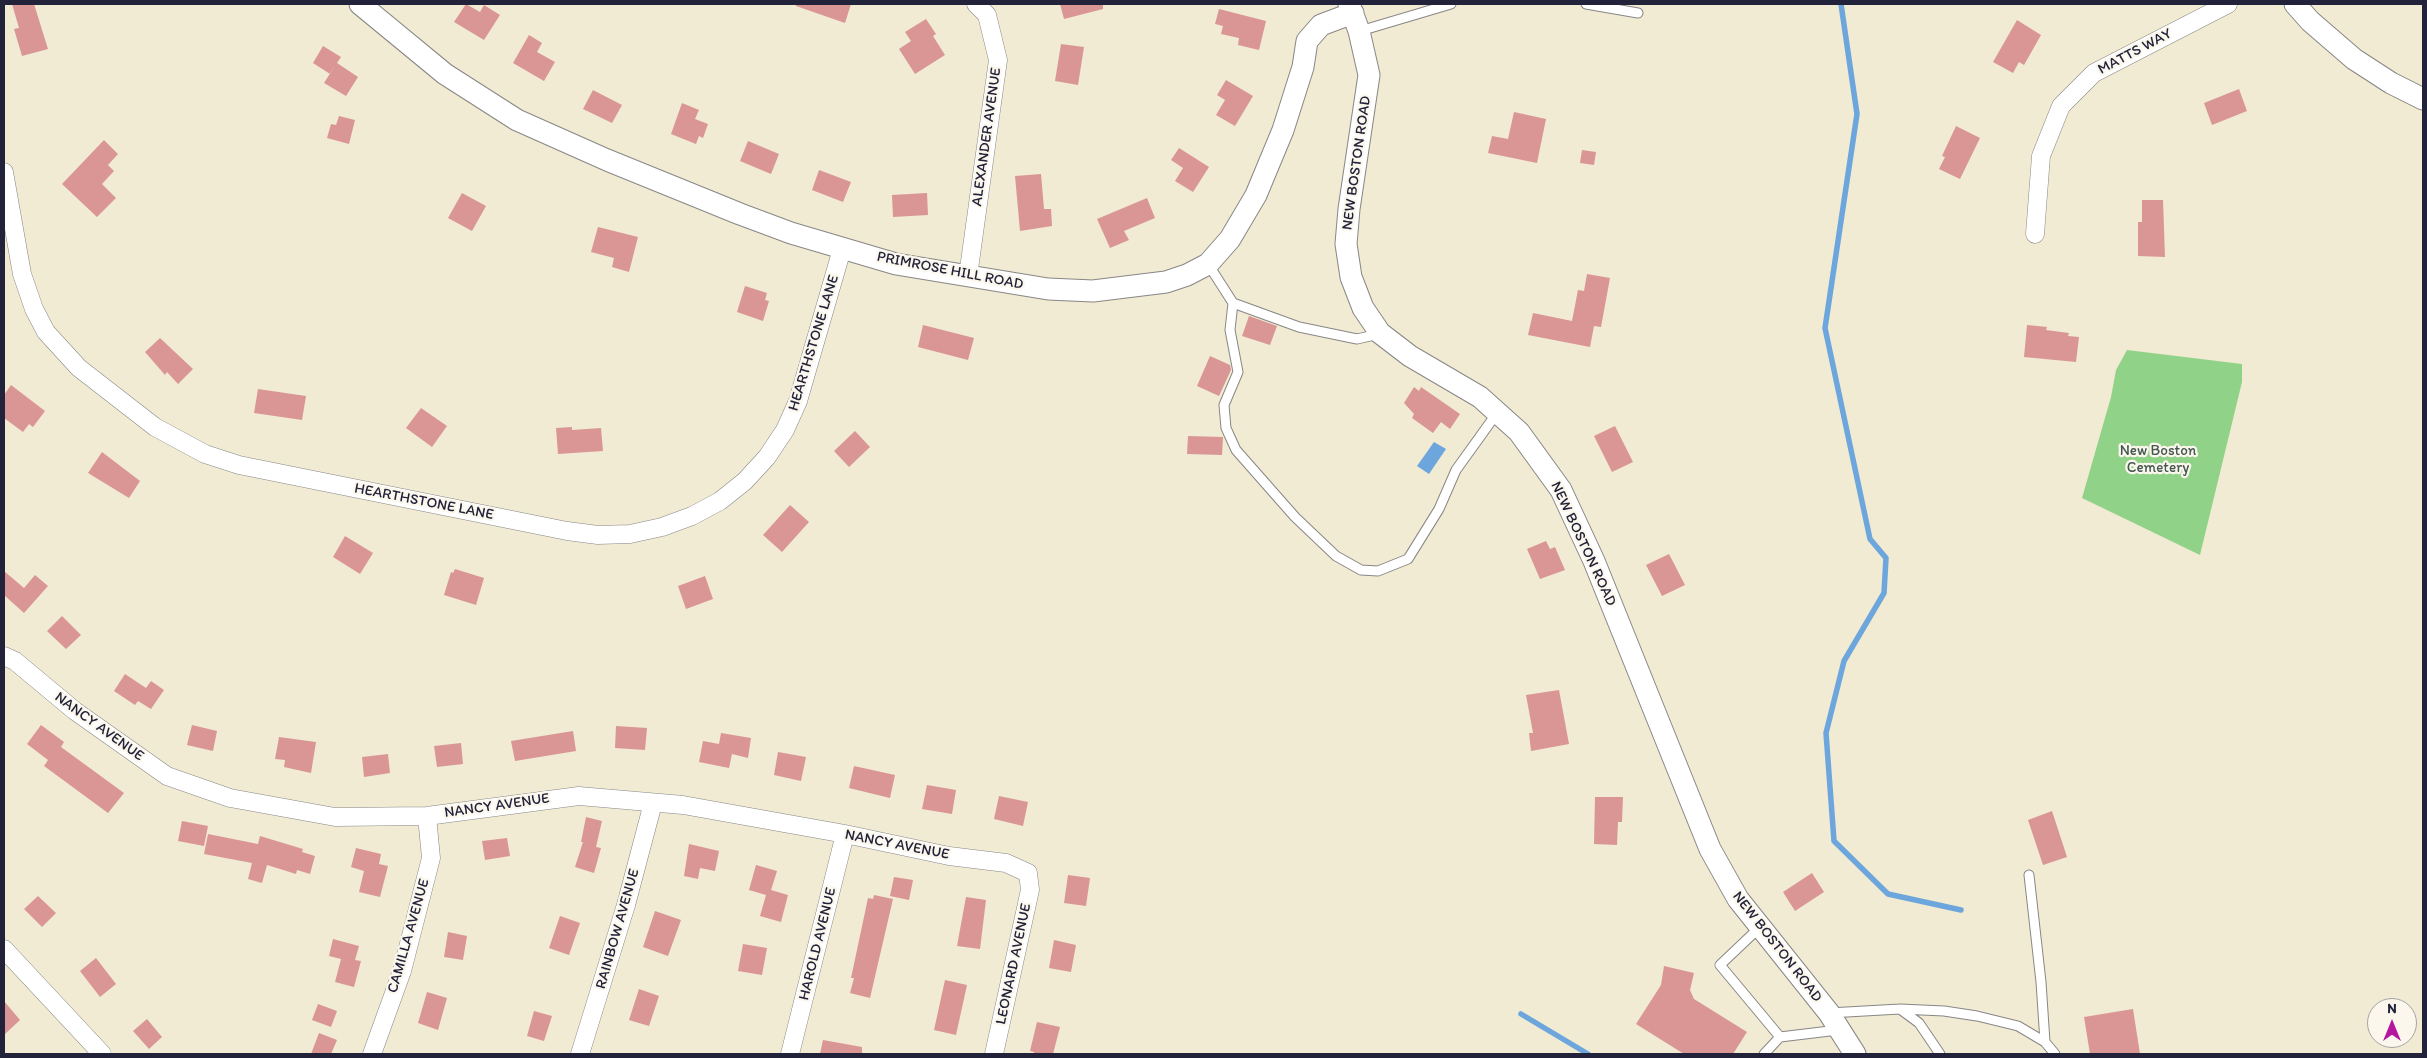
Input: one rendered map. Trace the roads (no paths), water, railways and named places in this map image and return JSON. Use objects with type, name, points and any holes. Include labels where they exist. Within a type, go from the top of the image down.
[{"type":"street","name":"PRIMROSE HILL ROAD","points":[[360,4],[445,74],[517,120],[607,160],[740,214],[896,264],[1048,289],[1093,291],[1166,282],[1187,275],[1208,264],[1230,239],[1256,194],[1283,130],[1301,74],[1308,41],[1321,25],[1354,16]]},
{"type":"street","name":"ALEXANDER AVENUE","points":[[968,276],[998,60],[987,15],[976,4]]},
{"type":"street","name":"MATTS WAY","points":[[2035,234],[2041,156],[2061,106],[2094,73],[2228,4]]},
{"type":"street","points":[[2295,4],[2310,21],[2354,59],[2391,83],[2423,99]]},
{"type":"street","name":"NEW BOSTON ROAD","points":[[1354,16],[1369,75],[1349,209],[1346,244],[1351,277],[1363,308],[1380,334],[1410,356],[1480,397],[1497,412],[1524,439],[1561,490],[1594,561],[1710,849],[1738,899],[1759,928],[1835,1021],[1855,1054]]},
{"type":"street","name":"HEARTHSTONE LANE","points":[[4,172],[22,274],[34,309],[46,332],[79,368],[154,426],[205,454],[239,465],[567,531],[598,534],[638,532],[662,527],[692,516],[720,501],[745,481],[767,457],[785,430],[798,401],[842,248]]},
{"type":"street","name":"NANCY AVENUE","points":[[4,656],[15,661],[75,711],[167,776],[230,798],[335,817],[427,816],[579,796],[653,802],[683,805],[845,834],[949,856],[1006,864],[1028,873]]},
{"type":"street","name":"RAINBOW AVENUE","points":[[580,1054],[626,906],[653,802]]},
{"type":"street","name":"CAMILLA AVENUE","points":[[372,1054],[402,971],[431,858],[427,816]]},
{"type":"street","name":"HAROLD AVENUE","points":[[790,1054],[845,834]]},
{"type":"street","name":"LEONARD AVENUE","points":[[994,1054],[1030,890],[1028,873]]},
{"type":"street","points":[[4,949],[102,1054]]},
{"type":"lane","points":[[1354,16],[1451,4]]},
{"type":"lane","points":[[1586,4],[1638,13]]},
{"type":"lane","points":[[1208,264],[1233,303],[1299,328],[1357,340],[1380,334]]},
{"type":"lane","points":[[1233,303],[1230,330],[1238,372],[1224,406],[1226,428],[1236,450],[1295,518],[1336,556],[1362,570],[1378,571],[1408,559],[1439,509],[1456,470],[1497,412]]},
{"type":"lane","points":[[2029,875],[2042,982],[2045,1042]]},
{"type":"lane","points":[[1759,928],[1720,965],[1780,1037]]},
{"type":"lane","points":[[1900,1009],[1919,1023],[1940,1054]]},
{"type":"lane","points":[[1764,1054],[1780,1037],[1835,1021],[1900,1009],[1977,1016],[2018,1026],[2045,1042],[2055,1054]]},
{"type":"water","points":[[1434,442],[1446,449],[1429,474],[1417,466]]},
{"type":"waterway","points":[[1841,4],[1857,114],[1825,328],[1870,539],[1886,558],[1884,593],[1844,661],[1826,733],[1834,841],[1888,894],[1961,910]]},
{"type":"waterway","points":[[1521,1014],[1588,1054]]},
{"type":"park label","name":"New Boston Cemetery","points":[[2158,460]]}]
